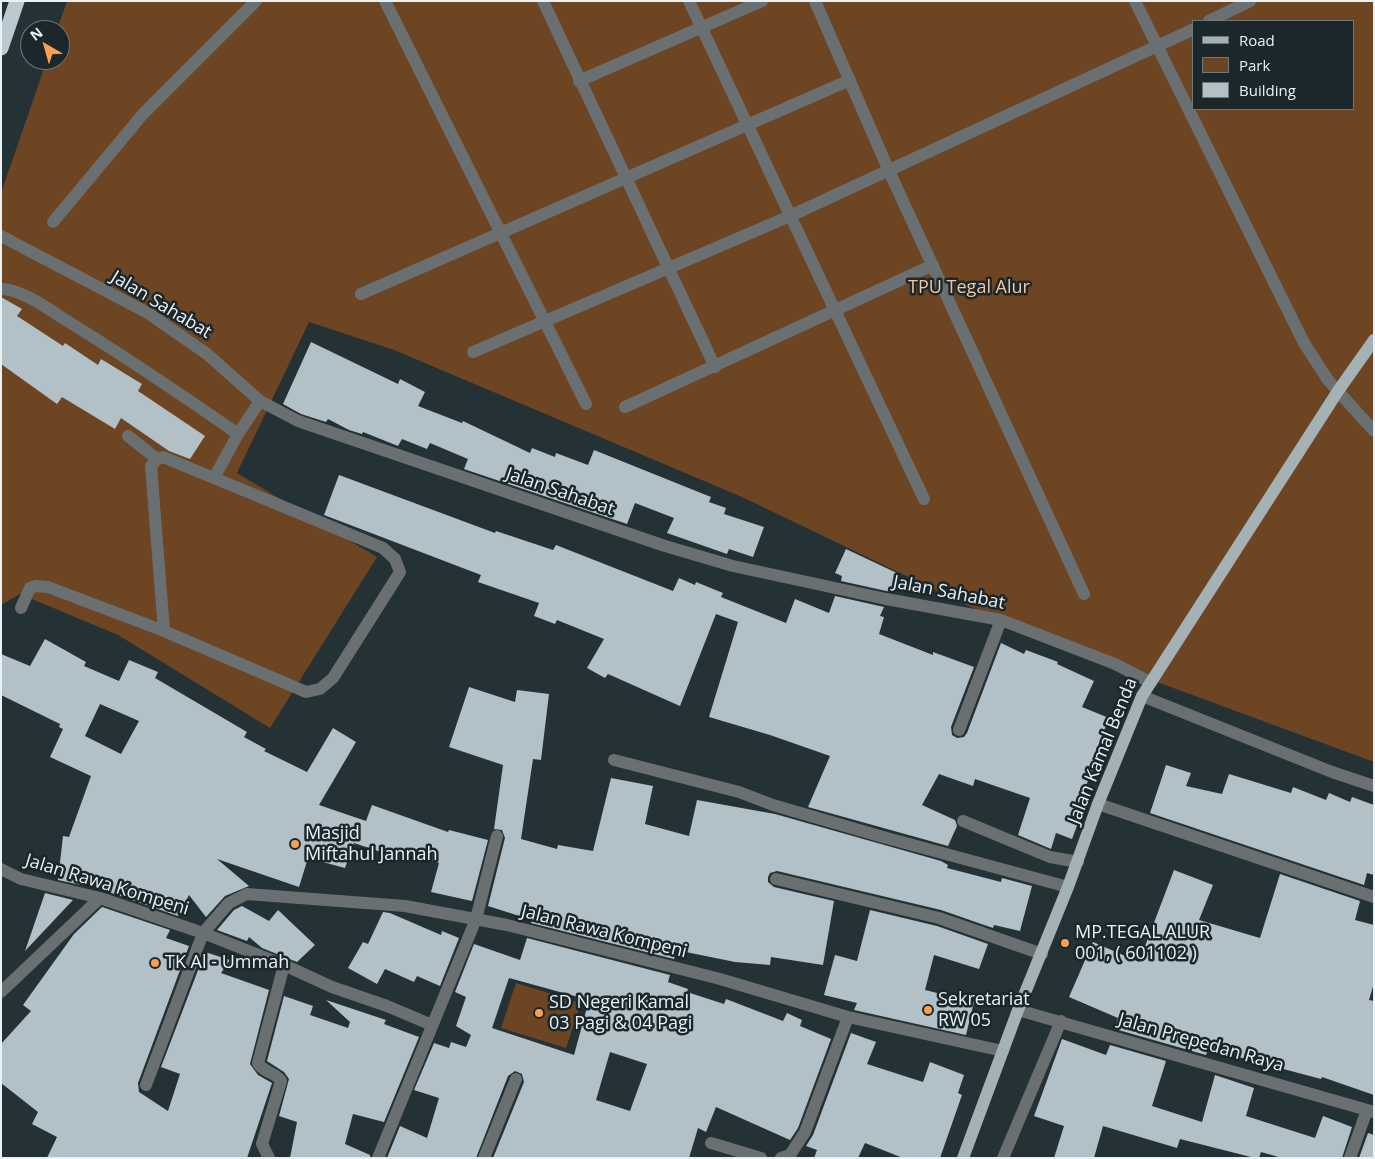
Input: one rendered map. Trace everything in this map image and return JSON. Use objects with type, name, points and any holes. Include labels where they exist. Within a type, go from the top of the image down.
[{"type":"highway","points":[[1,48],[17,1]]},
{"type":"main road","name":"Jalan Kamal Benda","points":[[963,1158],[1004,1051],[1024,1012],[1042,954],[1078,862],[1098,804],[1148,699],[1150,682],[1338,391],[1374,340]]},
{"type":"street","points":[[53,222],[143,114],[256,1]]},
{"type":"street","points":[[385,1],[586,404]]},
{"type":"street","points":[[543,1],[715,367]]},
{"type":"street","points":[[689,1],[924,499]]},
{"type":"street","points":[[580,81],[762,1]]},
{"type":"street","points":[[815,1],[890,171],[1084,594]]},
{"type":"street","points":[[1135,1],[1304,343],[1328,380],[1371,427]]},
{"type":"street","points":[[1211,20],[1250,1]]},
{"type":"street","points":[[473,352],[546,323],[790,216],[1192,30]]},
{"type":"street","points":[[361,294],[850,80]]},
{"type":"street","name":"Jalan Sahabat","points":[[1,236],[148,313],[207,354],[260,401],[298,421],[638,536],[733,566],[886,599],[1001,620],[1115,664],[1150,682]]},
{"type":"street","points":[[625,407],[835,312],[933,265]]},
{"type":"street","points":[[1,289],[10,289],[46,308],[139,365],[238,434]]},
{"type":"street","points":[[214,478],[238,434],[260,401]]},
{"type":"street","points":[[21,608],[30,588],[36,586],[48,587],[164,631],[306,692],[320,689],[334,678],[400,572],[395,559],[383,548],[214,478],[163,458],[157,459],[128,436]]},
{"type":"street","points":[[157,459],[150,471],[164,631]]},
{"type":"street","points":[[959,730],[1001,620]]},
{"type":"street","points":[[1148,699],[1332,772],[1374,786]]},
{"type":"street","points":[[614,760],[739,792],[856,829],[1068,887]]},
{"type":"street","points":[[1098,804],[1374,897]]},
{"type":"street","points":[[963,821],[1050,858],[1078,862]]},
{"type":"street","points":[[378,1158],[476,919],[498,836]]},
{"type":"street","name":"Jalan Rawa Kompeni","points":[[1,870],[21,879],[100,898],[203,933],[284,965],[332,987],[432,1025]]},
{"type":"street","points":[[776,878],[939,918],[1042,954]]},
{"type":"street","name":"Jalan Rawa Kompeni","points":[[146,1085],[203,933],[229,903],[247,894],[406,906],[476,919],[597,947],[848,1017],[1004,1051]]},
{"type":"street","points":[[1,992],[100,898]]},
{"type":"street","points":[[269,1158],[262,1144],[281,1081],[277,1076],[262,1069],[258,1064],[284,965]]},
{"type":"street","name":"Jalan Prepedan Raya","points":[[1024,1012],[1370,1111]]},
{"type":"street","points":[[781,1158],[790,1155],[805,1132],[848,1017]]},
{"type":"street","points":[[1003,1158],[1056,1020]]},
{"type":"street","points":[[484,1158],[516,1079]]},
{"type":"street","points":[[1350,1158],[1370,1111]]},
{"type":"street","points":[[711,1144],[761,1158]]},
{"type":"green space","name":"TPU Tegal Alur","points":[[67,1],[1374,1],[1374,762],[1027,634],[742,497],[394,350],[309,322],[237,473],[377,557],[270,728],[118,635],[20,594],[1,605],[1,193],[44,70],[70,70],[70,20],[60,20]]},
{"type":"green space","points":[[516,983],[581,1003],[566,1048],[501,1028]]},
{"type":"building","points":[[1,297],[22,309],[17,316],[63,346],[65,343],[98,365],[101,359],[142,384],[138,391],[205,436],[190,459],[169,451],[121,418],[115,429],[62,397],[57,404],[1,364]]},
{"type":"building","points":[[311,342],[398,384],[400,379],[425,392],[418,406],[462,423],[463,421],[530,453],[532,448],[555,457],[556,453],[588,465],[594,450],[711,497],[709,502],[726,508],[724,514],[764,527],[753,557],[729,549],[727,554],[667,533],[674,518],[635,503],[627,524],[464,469],[468,459],[430,443],[427,449],[402,439],[398,446],[363,432],[362,434],[349,430],[328,419],[326,422],[301,414],[283,404]]},
{"type":"building","points":[[339,475],[495,533],[496,531],[553,550],[556,545],[673,591],[679,578],[695,585],[696,582],[723,593],[721,597],[786,623],[795,599],[829,613],[835,596],[884,607],[880,616],[884,617],[879,634],[933,655],[933,652],[974,667],[951,727],[952,735],[957,738],[964,737],[967,733],[1001,643],[1024,654],[1026,650],[1058,662],[1057,664],[1094,681],[1082,707],[1109,718],[1094,756],[1098,758],[1074,813],[1081,815],[1072,839],[1056,833],[1051,849],[1018,835],[1030,798],[975,779],[973,786],[939,774],[922,805],[955,820],[957,826],[948,846],[808,807],[830,756],[770,735],[709,717],[738,622],[716,614],[680,706],[608,674],[605,678],[587,668],[604,639],[557,620],[555,624],[534,616],[539,603],[478,582],[481,575],[324,515]]},
{"type":"building","points":[[846,549],[899,574],[891,592],[841,581],[842,576],[835,573]]},
{"type":"building","points":[[45,639],[86,662],[84,666],[119,681],[129,660],[158,672],[155,678],[247,732],[244,737],[266,749],[264,751],[307,772],[333,728],[356,742],[319,805],[366,821],[372,805],[448,832],[449,830],[488,840],[472,901],[431,892],[439,863],[407,854],[405,860],[354,843],[345,868],[308,858],[299,887],[217,859],[249,886],[225,896],[206,917],[189,895],[178,916],[103,890],[92,881],[86,886],[58,880],[63,836],[69,837],[91,776],[50,757],[63,729],[59,727],[60,724],[1,695],[1,654],[30,666]],"holes":[[[100,704],[139,721],[121,754],[85,736]]]},
{"type":"building","points":[[469,687],[515,702],[517,690],[549,694],[541,760],[533,759],[521,839],[557,849],[558,845],[593,851],[611,778],[653,786],[645,824],[689,836],[697,800],[775,814],[941,861],[948,865],[947,868],[1001,882],[1002,878],[1032,886],[1020,931],[994,925],[993,928],[941,910],[777,871],[770,873],[768,877],[768,882],[774,887],[834,901],[823,965],[771,957],[770,965],[735,962],[676,950],[674,959],[531,923],[532,920],[488,906],[505,838],[502,830],[494,829],[503,765],[449,747]]},
{"type":"building","points":[[1166,765],[1191,773],[1186,786],[1222,794],[1229,774],[1291,793],[1293,787],[1326,800],[1329,793],[1350,802],[1352,797],[1374,805],[1374,875],[1367,873],[1364,885],[1150,813]]},
{"type":"building","points":[[1174,870],[1213,885],[1199,920],[1260,938],[1280,874],[1360,901],[1355,920],[1374,925],[1374,983],[1369,1000],[1374,1001],[1374,1095],[1322,1077],[1321,1079],[1208,1049],[1206,1055],[1115,1029],[1118,1018],[1069,997],[1093,942],[1139,962]]},
{"type":"building","points":[[45,893],[73,900],[25,951]]},
{"type":"building","points":[[242,906],[269,921],[278,910],[315,945],[297,962],[262,948],[249,937],[247,941],[217,930],[234,910]]},
{"type":"building","points":[[102,907],[170,930],[166,938],[189,946],[138,1083],[139,1092],[168,1111],[180,1074],[161,1067],[205,952],[230,960],[221,973],[269,990],[250,1064],[258,1075],[272,1083],[247,1158],[47,1158],[57,1137],[32,1124],[38,1112],[1,1083],[1,1044],[31,1011],[23,1005],[74,934]]},
{"type":"building","points":[[870,910],[937,926],[988,944],[979,969],[934,955],[925,990],[974,1002],[966,1035],[854,1010],[857,1003],[824,995],[835,955],[857,961]]},
{"type":"building","points":[[383,912],[390,913],[441,935],[442,931],[459,938],[440,986],[417,976],[414,982],[385,969],[377,984],[348,968],[363,942],[368,944]]},
{"type":"building","points":[[527,938],[670,975],[668,982],[688,989],[687,992],[724,1004],[726,999],[783,1021],[787,1013],[802,1020],[800,1026],[831,1039],[798,1128],[790,1140],[716,1107],[706,1132],[698,1128],[689,1158],[493,1158],[524,1082],[522,1074],[515,1071],[508,1076],[476,1158],[387,1158],[400,1126],[427,1138],[439,1098],[414,1090],[434,1043],[449,1048],[451,1042],[466,1047],[471,1035],[456,1026],[466,997],[455,992],[474,944],[520,960]],"holes":[[[509,978],[589,1000],[574,1055],[492,1028]],[[610,1052],[647,1064],[630,1111],[596,1100]]]},
{"type":"building","points":[[284,996],[313,1006],[310,1015],[348,1028],[350,1022],[326,1000],[386,1020],[384,1024],[419,1037],[384,1122],[353,1114],[345,1144],[370,1155],[370,1158],[290,1158],[297,1122],[279,1116],[289,1079],[284,1072],[267,1061]]},
{"type":"building","points":[[851,1033],[876,1042],[867,1064],[923,1082],[930,1062],[964,1075],[958,1093],[962,1095],[940,1158],[903,1158],[865,1143],[858,1158],[814,1158],[817,1150],[806,1146],[813,1135]]},
{"type":"building","points":[[1062,1039],[1106,1055],[1110,1045],[1166,1061],[1152,1106],[1202,1122],[1215,1075],[1254,1088],[1246,1116],[1315,1138],[1323,1116],[1352,1127],[1342,1158],[1282,1158],[1261,1152],[1259,1158],[1255,1158],[1180,1139],[1177,1148],[1103,1126],[1094,1158],[1054,1158],[1064,1126],[1034,1116]]},
{"type":"building","points":[[1368,1133],[1374,1135],[1374,1158],[1359,1158]]},
{"type":"place","name":"Masjid Miftahul Jannah","points":[[295,844]]},
{"type":"place","name":"MP.TEGAL ALUR 001, ( 601102 )","points":[[1065,943]]},
{"type":"place","name":"TK Al - Ummah","points":[[155,963]]},
{"type":"place","name":"Sekretariat RW 05","points":[[928,1010]]},
{"type":"place","name":"SD Negeri Kamal 03 Pagi & 04 Pagi","points":[[539,1013]]}]
